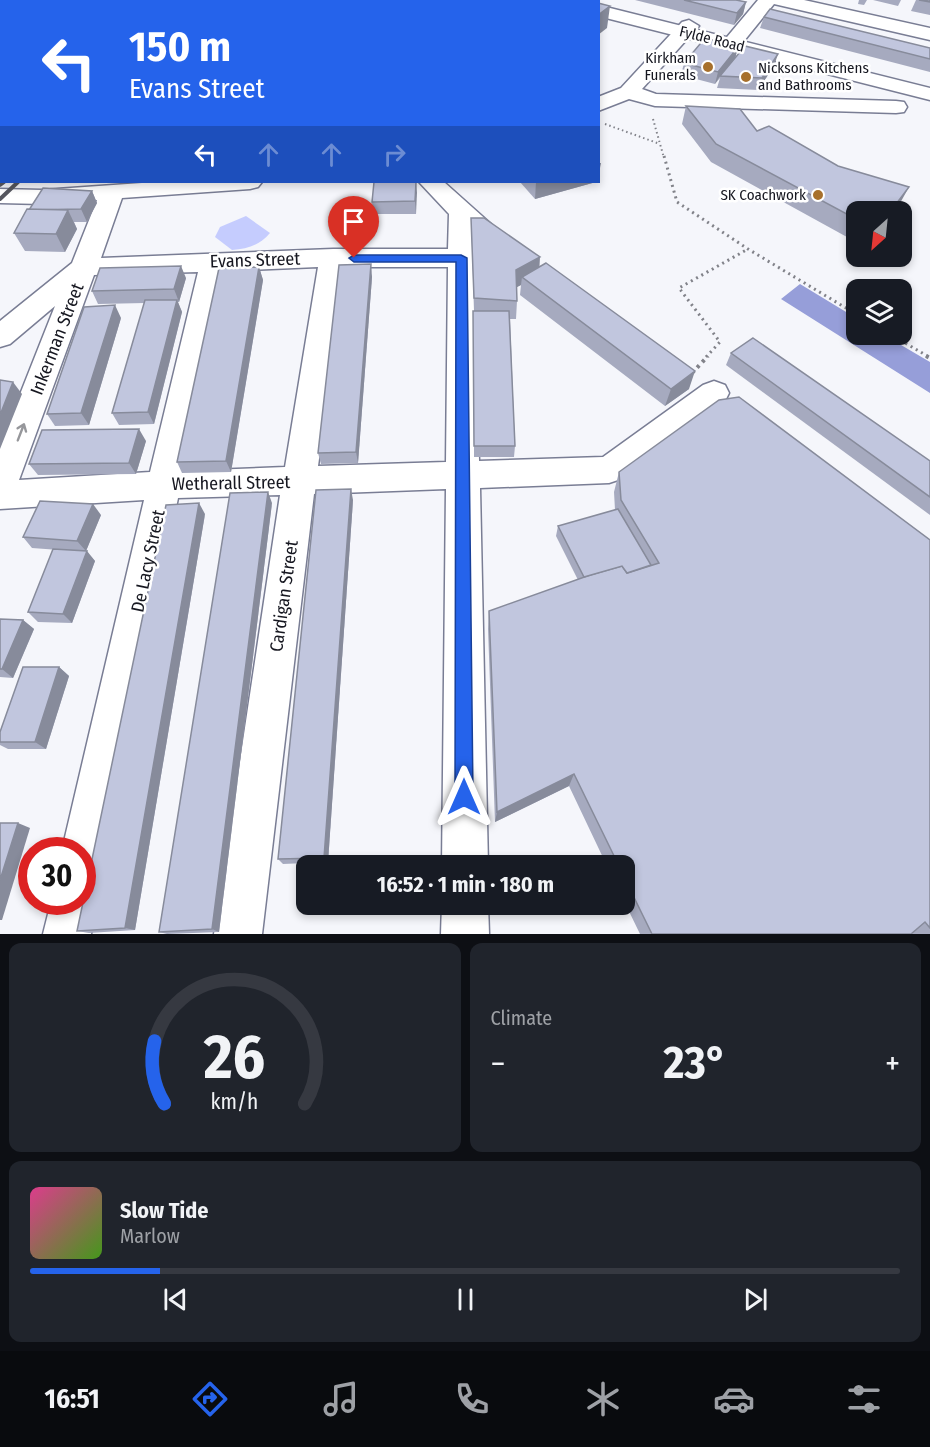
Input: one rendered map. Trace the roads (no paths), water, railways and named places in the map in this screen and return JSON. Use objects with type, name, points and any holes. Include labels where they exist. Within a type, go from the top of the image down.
[{"type":"street","points":[[737,37],[768,0]]},
{"type":"street","points":[[779,0],[930,34]]},
{"type":"street","name":"Fylde Road","points":[[600,5],[930,94]]},
{"type":"street","name":"Fylde Road","points":[[600,10],[686,29],[737,37],[930,84]]},
{"type":"street","points":[[600,104],[628,92],[686,29]]},
{"type":"street","points":[[628,92],[655,100],[896,107]]},
{"type":"street","points":[[0,196],[84,188],[113,191],[235,183]]},
{"type":"street","points":[[433,183],[462,212],[500,240]]},
{"type":"street","name":"Inkerman Street","points":[[0,487],[113,191]]},
{"type":"street","points":[[462,212],[465,855]]},
{"type":"street","name":"Evans Street","points":[[84,267],[333,258],[461,258]]},
{"type":"street","name":"Cardigan Street","points":[[238,934],[299,482],[333,258]]},
{"type":"street","name":"De Lacy Street","points":[[87,837],[213,262]]},
{"type":"street","points":[[0,337],[84,267]]},
{"type":"street","name":"Wetherall Street","points":[[0,495],[164,485],[609,470],[701,385],[742,414]]},
{"type":"street","points":[[67,934],[71,915]]},
{"type":"street","points":[[465,915],[465,934]]},
{"type":"railway","points":[[0,199],[17,183]]},
{"type":"place","name":"Kirkham Funerals","points":[[708,67]]},
{"type":"place","name":"Nicksons Kitchens and Bathrooms","points":[[746,77]]},
{"type":"place","name":"SK Coachwork","points":[[818,195]]}]
